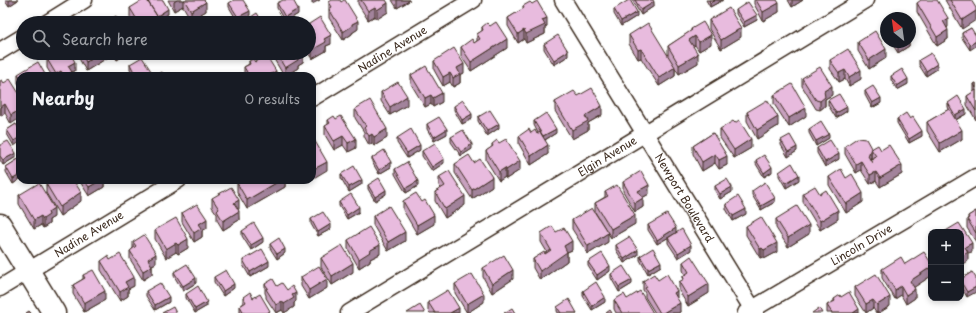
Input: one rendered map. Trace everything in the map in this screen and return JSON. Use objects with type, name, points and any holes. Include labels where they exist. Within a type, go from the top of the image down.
[{"type":"street","points":[[58,16],[84,0]]},
{"type":"street","name":"Nadine Avenue","points":[[316,96],[473,0]]},
{"type":"street","name":"Newport Boulevard","points":[[563,0],[751,312]]},
{"type":"street","name":"Elgin Avenue","points":[[349,313],[866,0]]},
{"type":"street","points":[[0,52],[16,42]]},
{"type":"street","name":"Lincoln Drive","points":[[751,312],[976,177]]},
{"type":"street","name":"Nadine Avenue","points":[[0,288],[171,184]]},
{"type":"street","points":[[0,225],[54,313]]},
{"type":"building","points":[[143,0],[147,0],[157,16],[135,16],[130,8]]},
{"type":"building","points":[[152,0],[163,0],[168,9],[157,16],[148,2]]},
{"type":"building","points":[[184,0],[204,0],[206,2],[191,11]]},
{"type":"building","points":[[234,0],[243,0],[250,11],[237,16],[229,3]]},
{"type":"building","points":[[283,0],[293,0],[298,9],[284,16],[277,3]]},
{"type":"building","points":[[332,0],[340,0],[341,2],[345,0],[358,21],[343,32],[329,9],[332,7],[329,2]]},
{"type":"building","points":[[361,0],[386,0],[388,3],[377,10],[375,7],[368,11]]},
{"type":"building","points":[[629,0],[637,12],[621,21],[614,9]]},
{"type":"building","points":[[635,0],[653,0],[654,2],[641,10]]},
{"type":"building","points":[[756,0],[777,0],[779,3],[763,12]]},
{"type":"building","points":[[921,0],[937,0],[948,18],[943,21],[948,30],[937,37],[917,3]]},
{"type":"building","points":[[950,0],[971,0],[976,8],[976,11],[962,20]]},
{"type":"building","points":[[537,1],[547,18],[542,20],[545,25],[526,34],[524,30],[518,34],[508,18],[524,8],[523,6],[530,2],[532,4]]},
{"type":"building","points":[[748,2],[757,15],[744,22],[736,10]]},
{"type":"building","points":[[729,8],[741,28],[721,40],[709,20]]},
{"type":"building","points":[[320,17],[331,35],[324,39],[326,42],[316,48],[316,20]]},
{"type":"building","points":[[496,22],[507,39],[471,62],[461,47],[472,39],[474,43],[480,39],[477,34],[483,30],[482,27],[487,23],[490,26]]},
{"type":"building","points":[[703,22],[711,35],[699,42],[695,36],[689,40],[698,54],[679,65],[668,46]]},
{"type":"building","points":[[648,23],[675,67],[659,78],[641,49],[638,50],[629,35]]},
{"type":"building","points":[[971,28],[976,36],[976,41],[970,45],[962,33]]},
{"type":"building","points":[[875,31],[880,39],[880,48],[886,49],[869,60],[858,42]]},
{"type":"building","points":[[558,35],[568,51],[554,60],[544,44]]},
{"type":"building","points":[[454,48],[464,64],[457,68],[460,74],[453,78],[450,73],[443,77],[434,61]]},
{"type":"building","points":[[848,49],[861,70],[849,77],[845,70],[839,73],[830,60]]},
{"type":"building","points":[[931,53],[937,64],[926,71],[919,60]]},
{"type":"building","points":[[48,60],[74,60],[75,62],[68,66],[72,72],[55,72]]},
{"type":"building","points":[[137,60],[144,60],[151,71],[134,72],[130,64]]},
{"type":"building","points":[[251,60],[255,62],[258,60],[269,60],[276,71],[247,72],[244,67],[250,64],[249,61]]},
{"type":"building","points":[[280,60],[298,60],[285,68]]},
{"type":"building","points":[[38,62],[44,72],[21,72]]},
{"type":"building","points":[[426,66],[442,93],[433,98],[431,95],[425,98],[411,75]]},
{"type":"building","points":[[820,67],[832,86],[824,91],[825,97],[820,101],[816,100],[802,78]]},
{"type":"building","points":[[902,69],[908,79],[897,86],[891,76]]},
{"type":"building","points":[[10,79],[16,89],[16,112],[11,115],[5,104],[1,107],[0,106],[0,81],[2,80],[4,83]]},
{"type":"building","points":[[398,82],[407,96],[390,107],[381,92]]},
{"type":"building","points":[[792,84],[806,108],[789,118],[774,95]]},
{"type":"building","points":[[873,86],[881,98],[872,103],[865,91]]},
{"type":"building","points":[[592,88],[602,106],[585,116],[588,121],[572,130],[555,102],[574,91],[578,96]]},
{"type":"building","points":[[976,90],[976,111],[967,96]]},
{"type":"building","points":[[839,94],[847,107],[836,113],[828,100]]},
{"type":"building","points":[[958,96],[966,109],[955,115],[948,103]]},
{"type":"building","points":[[370,100],[387,129],[374,137],[372,134],[369,136],[364,128],[366,126],[355,109]]},
{"type":"building","points":[[463,100],[472,114],[462,120],[454,106]]},
{"type":"building","points":[[767,100],[778,117],[757,130],[747,112]]},
{"type":"building","points":[[949,109],[962,130],[940,143],[927,122]]},
{"type":"building","points":[[490,110],[499,124],[487,131],[478,117]]},
{"type":"building","points":[[546,113],[556,129],[543,136],[534,121]]},
{"type":"building","points":[[906,113],[910,119],[913,117],[922,131],[909,139],[897,119]]},
{"type":"building","points":[[334,116],[336,119],[341,116],[356,139],[348,143],[343,136],[334,141],[325,126],[330,123],[328,120]]},
{"type":"building","points":[[439,117],[447,129],[434,137],[427,124]]},
{"type":"building","points":[[739,120],[751,139],[734,150],[720,129],[733,121],[735,123]]},
{"type":"building","points":[[821,121],[829,134],[816,141],[809,129]]},
{"type":"building","points":[[16,124],[16,140],[14,141],[7,130]]},
{"type":"building","points":[[411,129],[420,145],[407,153],[397,138]]},
{"type":"building","points":[[529,129],[531,133],[535,130],[537,134],[540,132],[548,145],[531,156],[519,136]]},
{"type":"building","points":[[463,130],[472,144],[461,152],[451,137]]},
{"type":"building","points":[[713,133],[727,156],[719,160],[715,154],[702,162],[693,146]]},
{"type":"building","points":[[790,135],[797,147],[788,152],[781,140]]},
{"type":"building","points":[[857,138],[866,139],[871,148],[868,156],[872,163],[873,157],[876,156],[871,149],[878,145],[881,150],[889,145],[902,165],[880,178],[876,172],[870,175],[861,161],[856,164],[845,146]]},
{"type":"building","points":[[506,139],[520,161],[506,170],[505,168],[499,172],[486,151],[493,146],[492,144],[497,140],[499,143]]},
{"type":"building","points":[[830,140],[839,154],[825,162],[817,148]]},
{"type":"building","points":[[8,141],[16,153],[3,160],[0,156],[0,145]]},
{"type":"building","points":[[316,143],[327,162],[316,168]]},
{"type":"building","points":[[435,143],[444,159],[432,167],[422,151]]},
{"type":"building","points":[[384,150],[391,162],[379,170],[372,158]]},
{"type":"building","points":[[469,155],[474,163],[480,159],[492,177],[472,190],[455,164]]},
{"type":"building","points":[[764,155],[772,167],[764,173],[756,160]]},
{"type":"building","points":[[16,161],[16,177],[13,179],[6,167]]},
{"type":"building","points":[[407,162],[418,181],[406,188],[395,169]]},
{"type":"building","points":[[792,163],[799,175],[786,183],[779,172]]},
{"type":"building","points":[[354,166],[362,180],[349,187],[341,174]]},
{"type":"building","points":[[841,169],[846,178],[852,174],[863,193],[846,204],[829,177]]},
{"type":"building","points":[[449,171],[465,196],[445,209],[435,192],[445,186],[439,177]]},
{"type":"building","points":[[641,171],[649,185],[638,191],[643,198],[635,203],[623,182]]},
{"type":"building","points":[[379,178],[386,190],[375,197],[368,185]]},
{"type":"building","points":[[727,179],[732,187],[720,194],[715,186]]},
{"type":"building","points":[[765,182],[775,198],[761,206],[752,191]]},
{"type":"building","points":[[40,184],[54,208],[48,212],[49,215],[43,219],[41,216],[34,220],[19,195]]},
{"type":"building","points":[[46,184],[76,184],[81,192],[60,207]]},
{"type":"building","points":[[87,184],[94,184],[89,187]]},
{"type":"building","points":[[238,184],[274,184],[247,200]]},
{"type":"building","points":[[617,185],[635,215],[611,229],[595,203],[608,196],[605,192]]},
{"type":"building","points":[[815,186],[820,194],[826,190],[838,210],[820,221],[803,193]]},
{"type":"building","points":[[231,187],[239,200],[234,203],[239,211],[223,221],[217,211],[219,209],[212,198]]},
{"type":"building","points":[[416,193],[422,202],[425,200],[434,215],[417,225],[403,201]]},
{"type":"building","points":[[351,194],[359,207],[347,215],[339,202]]},
{"type":"building","points":[[738,196],[746,209],[733,216],[726,204]]},
{"type":"building","points":[[197,204],[207,219],[199,224],[202,228],[194,233],[182,213]]},
{"type":"building","points":[[389,206],[405,232],[388,242],[373,216]]},
{"type":"building","points":[[797,206],[809,225],[788,238],[776,219]]},
{"type":"building","points":[[592,208],[608,233],[588,246],[572,220]]},
{"type":"building","points":[[976,211],[976,233],[967,219],[969,218],[968,216]]},
{"type":"building","points":[[323,212],[331,224],[318,232],[311,219]]},
{"type":"building","points":[[667,214],[676,228],[657,240],[648,225]]},
{"type":"building","points":[[761,217],[777,243],[764,250],[762,248],[760,249],[746,226]]},
{"type":"building","points":[[176,218],[188,239],[178,245],[176,243],[166,249],[155,230]]},
{"type":"building","points":[[254,223],[263,238],[251,245],[242,231]]},
{"type":"building","points":[[959,223],[963,229],[949,229]]},
{"type":"building","points":[[552,226],[556,232],[564,228],[572,241],[564,246],[567,252],[540,271],[533,259],[544,252],[545,254],[551,250],[541,233]]},
{"type":"building","points":[[369,227],[380,245],[359,259],[348,240]]},
{"type":"building","points":[[682,229],[691,245],[678,253],[668,238]]},
{"type":"building","points":[[964,231],[972,243],[965,247],[968,252],[964,255]]},
{"type":"building","points":[[144,235],[156,254],[148,259],[152,266],[143,271],[130,251],[136,246],[133,242]]},
{"type":"building","points":[[629,237],[638,250],[624,259],[616,245]]},
{"type":"building","points":[[279,238],[285,249],[277,254],[270,244]]},
{"type":"building","points":[[342,245],[353,263],[332,276],[321,258]]},
{"type":"building","points":[[653,248],[661,262],[648,269],[640,256]]},
{"type":"building","points":[[262,249],[269,261],[250,272],[243,260]]},
{"type":"building","points":[[924,252],[928,258],[928,269],[910,281],[915,289],[906,295],[901,286],[895,290],[882,269],[901,257],[905,264]]},
{"type":"building","points":[[602,253],[610,266],[597,275],[588,262]]},
{"type":"building","points":[[120,254],[134,277],[125,282],[128,287],[120,292],[101,261],[108,256],[110,260]]},
{"type":"building","points":[[504,255],[513,270],[492,284],[483,268]]},
{"type":"building","points":[[691,256],[709,284],[688,297],[679,282],[684,279],[683,276],[689,272],[683,262]]},
{"type":"building","points":[[187,264],[196,278],[183,286],[174,272]]},
{"type":"building","points":[[319,266],[327,279],[309,290],[301,277]]},
{"type":"building","points":[[623,266],[632,280],[619,287],[611,274]]},
{"type":"building","points":[[93,270],[105,291],[84,303],[73,285],[85,278],[83,275]]},
{"type":"building","points":[[226,270],[234,284],[223,291],[214,277]]},
{"type":"building","points":[[972,272],[976,278],[976,287],[967,292],[964,287],[964,277]]},
{"type":"building","points":[[472,274],[484,294],[467,304],[455,284]]},
{"type":"building","points":[[654,274],[658,280],[667,274],[677,291],[674,293],[680,303],[663,313],[660,313],[645,288],[647,287],[643,281]]},
{"type":"building","points":[[876,274],[890,297],[877,305],[873,300],[866,304],[855,287]]},
{"type":"building","points":[[273,279],[277,286],[282,283],[287,290],[292,286],[296,293],[292,295],[294,298],[284,304],[282,301],[276,305],[266,289],[268,288],[265,284]]},
{"type":"building","points":[[596,282],[605,297],[592,306],[583,291]]},
{"type":"building","points":[[160,283],[169,297],[155,305],[146,291]]},
{"type":"building","points":[[198,286],[207,302],[195,309],[186,294]]},
{"type":"building","points":[[448,290],[459,308],[450,313],[435,313],[428,302]]},
{"type":"building","points":[[640,291],[653,313],[622,313],[614,300],[624,294],[627,299]]},
{"type":"building","points":[[250,292],[253,298],[260,294],[270,311],[267,313],[244,313],[240,306],[246,302],[243,297]]},
{"type":"building","points":[[849,292],[859,309],[853,313],[832,313],[827,305],[835,301],[834,299],[840,295],[841,297]]},
{"type":"building","points":[[569,299],[577,313],[561,313],[557,307]]},
{"type":"building","points":[[420,305],[425,313],[407,313]]},
{"type":"building","points":[[173,307],[176,313],[162,313]]},
{"type":"building","points":[[512,308],[515,313],[504,313]]},
{"type":"building","points":[[819,308],[822,313],[812,313]]}]
